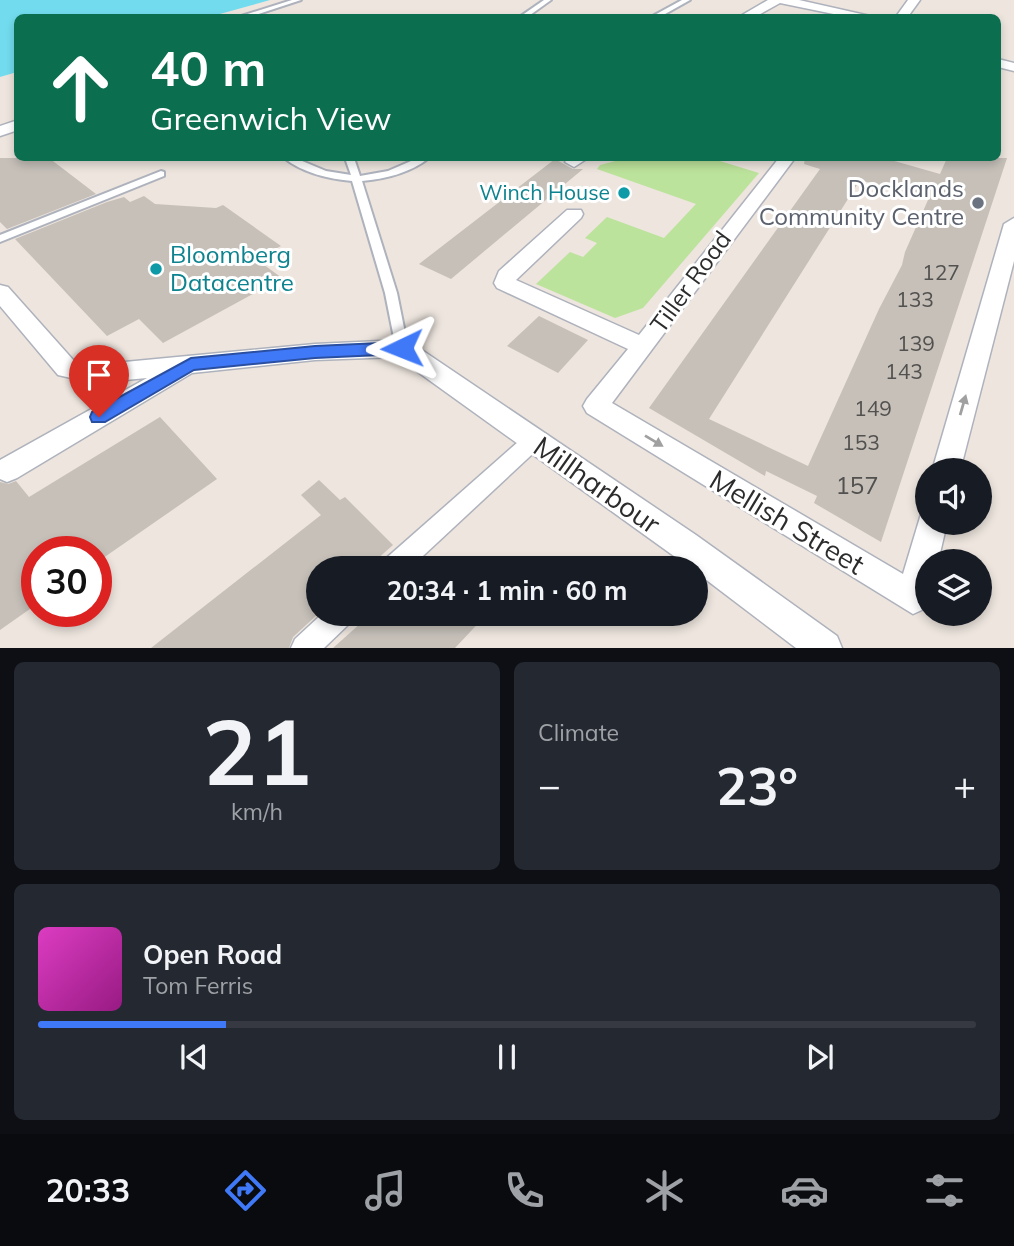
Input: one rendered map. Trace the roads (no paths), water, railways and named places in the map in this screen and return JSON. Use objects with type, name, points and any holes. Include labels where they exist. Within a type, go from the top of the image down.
[{"type":"street","points":[[751,14],[779,0],[852,14]]},
{"type":"street","name":"Tiller Road","points":[[596,406],[644,347],[738,217],[785,161]]},
{"type":"street","points":[[574,214],[506,276],[505,283],[644,347]]},
{"type":"street","points":[[950,458],[1014,224]]},
{"type":"street","points":[[0,292],[67,369],[93,374],[315,352],[402,348]]},
{"type":"street","name":"Millharbour","points":[[402,348],[685,545],[825,648]]},
{"type":"street","points":[[7,470],[191,364]]},
{"type":"street","name":"Mellish Street","points":[[596,406],[913,598],[929,535]]},
{"type":"street","points":[[406,556],[533,441]]},
{"type":"street","points":[[303,648],[328,626]]},
{"type":"lane","points":[[251,14],[298,0]]},
{"type":"lane","points":[[527,14],[548,0]]},
{"type":"lane","points":[[660,14],[687,0]]},
{"type":"lane","points":[[294,161],[311,170],[356,178],[384,177],[419,161]]},
{"type":"lane","points":[[351,161],[391,293],[402,348]]},
{"type":"lane","points":[[0,239],[160,174]]},
{"type":"water","points":[[0,0],[270,0],[220,14],[14,14],[14,73],[0,77]]},
{"type":"place","name":"Winch House","points":[[624,193]]},
{"type":"place","name":"Docklands Community Centre","points":[[978,203]]},
{"type":"place","name":"Bloomberg Datacentre","points":[[156,269]]}]
